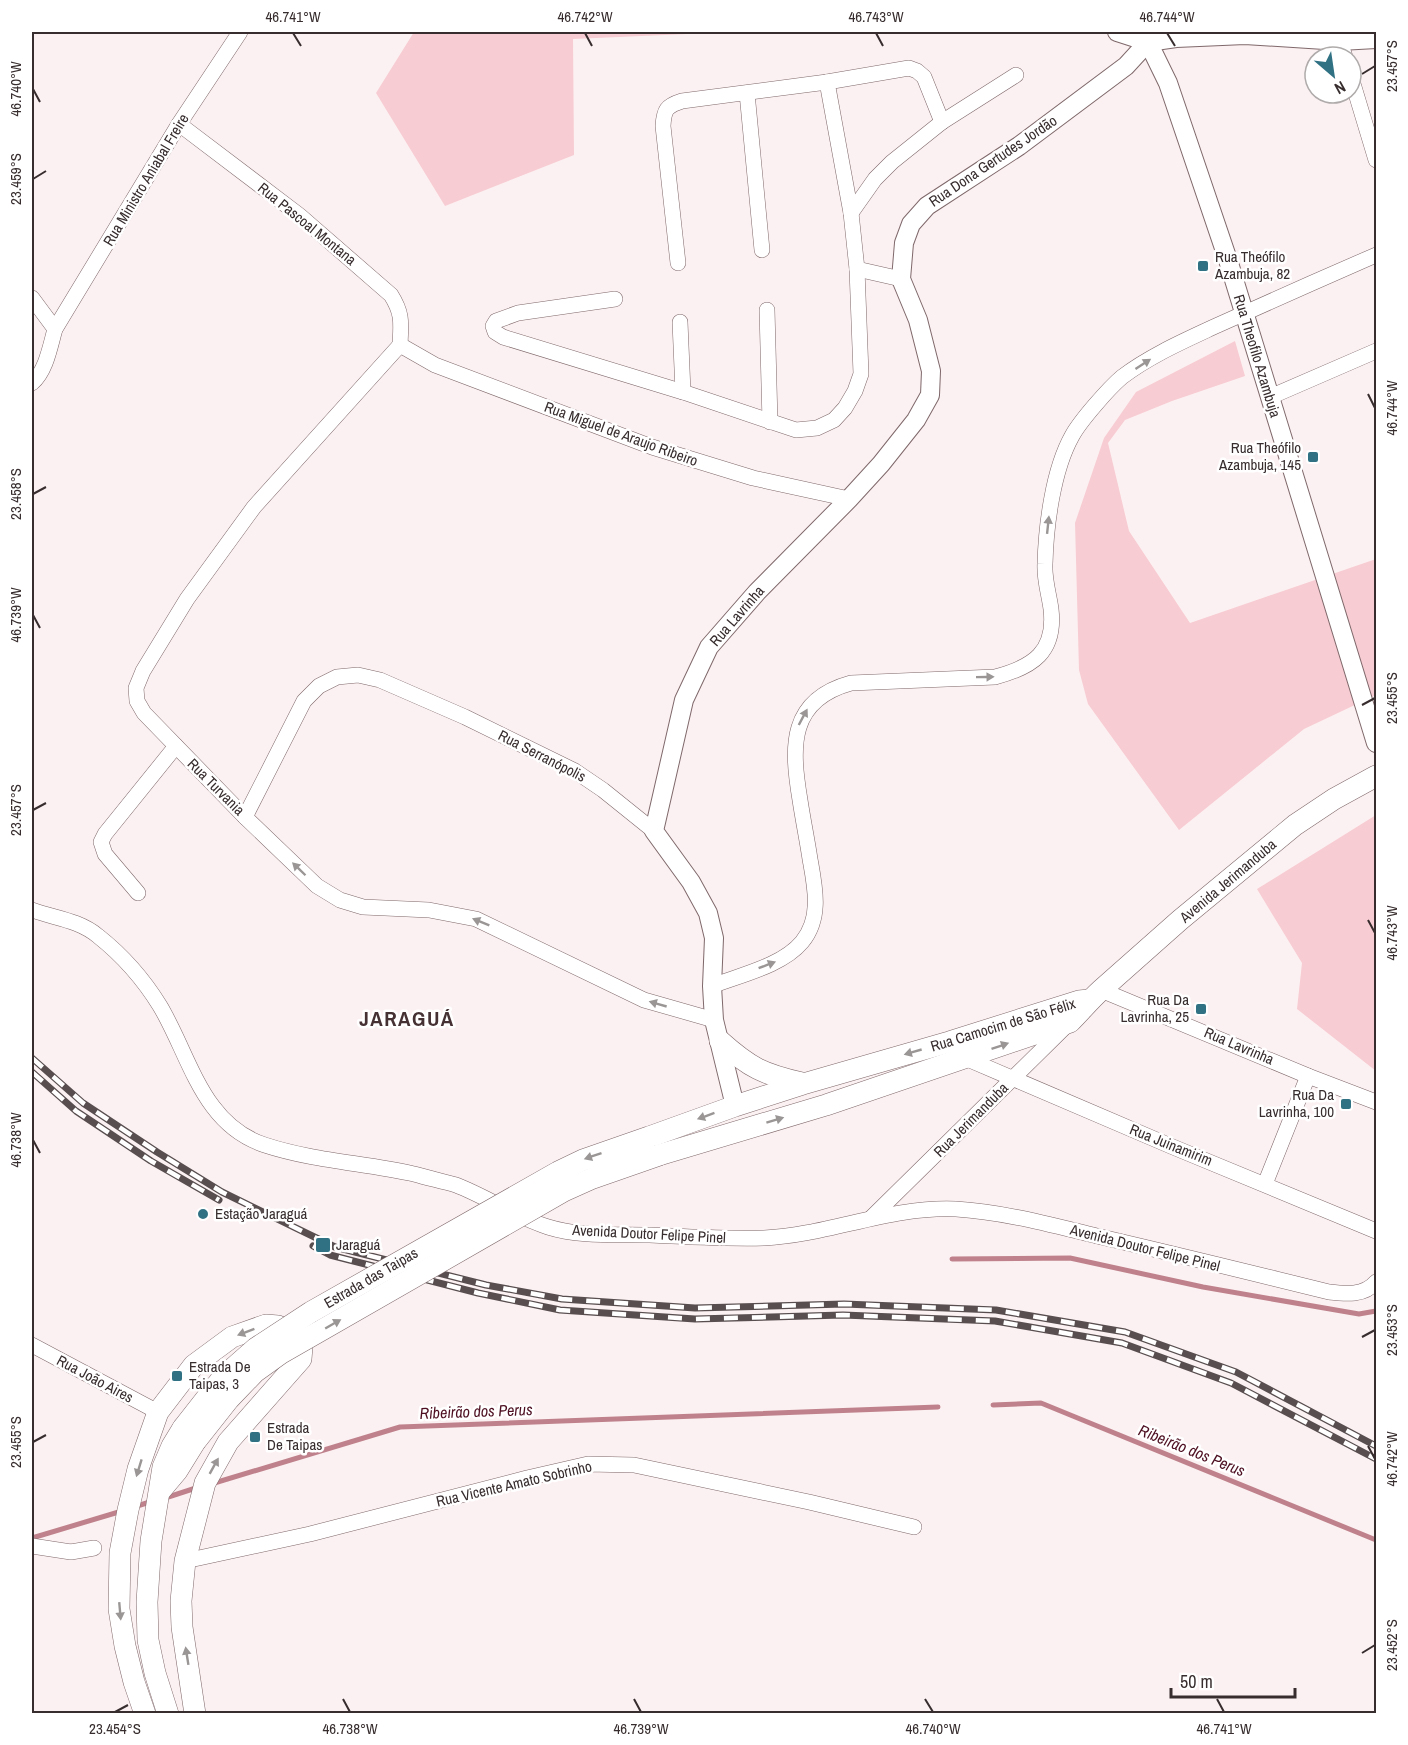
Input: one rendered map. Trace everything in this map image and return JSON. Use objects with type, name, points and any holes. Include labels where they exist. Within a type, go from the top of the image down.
[{"type":"main road","name":"Avenida Jerimanduba","points":[[1095,995],[1295,825],[1334,799],[1377,776]]},
{"type":"main road","name":"Rua Camocim de São Félix","points":[[654,1146],[826,1105],[965,1058],[1070,1022],[1095,995]]},
{"type":"main road","name":"Rua Camocim de São Félix","points":[[654,1146],[735,1106],[1095,995]]},
{"type":"main road","points":[[720,1041],[740,1060],[754,1068],[803,1084]]},
{"type":"main road","name":"Estrada das Taipas","points":[[168,1713],[155,1673],[148,1640],[147,1602],[151,1541],[163,1467],[172,1446],[189,1435],[223,1377],[256,1348],[311,1312],[558,1172],[584,1160],[654,1146]]},
{"type":"main road","points":[[145,1713],[127,1655],[119,1609],[120,1553],[138,1469],[158,1413],[194,1365],[232,1337],[266,1325],[278,1326],[296,1337],[302,1347],[301,1359],[228,1442],[205,1483],[185,1561],[181,1601],[182,1627],[195,1713]]},
{"type":"street","name":"Rua Ministro Aniabal Freire","points":[[56,329],[179,124],[240,32]]},
{"type":"street","points":[[1117,32],[1146,37],[1176,38],[1245,35],[1314,45]]},
{"type":"street","name":"Rua Dona Gertudes Jordão","points":[[849,499],[909,429],[930,395],[931,370],[918,321],[901,279],[904,243],[911,224],[927,206],[1019,146],[1126,66],[1146,37]]},
{"type":"street","name":"Rua Theofilo Azambuja","points":[[1146,37],[1168,83],[1245,313],[1377,743]]},
{"type":"street","points":[[1356,45],[1377,39]]},
{"type":"street","points":[[678,263],[663,126],[667,108],[673,104],[909,68],[924,77],[942,122]]},
{"type":"street","points":[[851,213],[874,179],[892,162],[942,122],[1016,75]]},
{"type":"street","points":[[615,299],[518,313],[495,321],[493,326],[495,332],[503,338],[683,392],[796,430],[817,428],[834,420],[845,408],[855,391],[861,374],[857,269],[851,213],[827,82]]},
{"type":"street","points":[[747,93],[762,250]]},
{"type":"street","points":[[1360,105],[1377,160]]},
{"type":"street","name":"Rua Pascoal Montana","points":[[179,124],[299,215],[391,295],[399,308],[401,319],[400,345]]},
{"type":"street","points":[[712,986],[776,962],[797,947],[811,928],[815,912],[816,890],[795,774],[795,746],[799,724],[809,707],[821,695],[836,687],[851,683],[995,677],[1015,672],[1035,660],[1046,647],[1052,632],[1052,611],[1044,566],[1051,503],[1060,462],[1072,434],[1099,402],[1122,378],[1155,356],[1245,313],[1377,255]]},
{"type":"street","points":[[857,269],[901,279]]},
{"type":"street","points":[[32,298],[56,329],[44,365],[32,383]]},
{"type":"street","points":[[767,310],[770,422]]},
{"type":"street","points":[[680,322],[683,392]]},
{"type":"street","name":"Rua Miguel de Araujo Ribeiro","points":[[400,345],[435,365],[652,447],[753,478],[849,499]]},
{"type":"street","name":"Rua Turvania","points":[[400,345],[254,507],[187,599],[143,671],[136,688],[144,713],[245,817],[317,886],[340,900],[363,907],[429,910],[476,919],[644,1000],[714,1020]]},
{"type":"street","points":[[1270,397],[1377,351]]},
{"type":"street","name":"Rua Lavrinha","points":[[654,831],[684,700],[709,647],[757,592],[849,499]]},
{"type":"street","name":"Rua Serranópolis","points":[[245,817],[304,701],[319,686],[337,677],[358,675],[380,680],[465,717],[575,771],[603,790],[654,831],[691,882],[708,913],[714,938],[712,986],[714,1020],[735,1106]]},
{"type":"street","points":[[138,893],[105,854],[101,842],[176,746]]},
{"type":"street","name":"Avenida Doutor Felipe Pinel","points":[[32,910],[74,922],[88,929],[99,936],[136,973],[160,1007],[203,1094],[219,1115],[238,1132],[260,1144],[311,1157],[367,1164],[455,1185],[547,1226],[572,1232],[767,1238],[814,1232],[916,1210],[957,1209],[1002,1215],[1329,1292],[1346,1294],[1361,1292],[1377,1282]]},
{"type":"street","name":"Rua Lavrinha","points":[[1095,995],[1377,1102]]},
{"type":"street","name":"Rua Jerimanduba","points":[[871,1218],[1070,1022]]},
{"type":"street","name":"Rua Juinamirim","points":[[965,1058],[1377,1231]]},
{"type":"street","points":[[1265,1184],[1308,1076]]},
{"type":"street","name":"Rua João Aires","points":[[32,1345],[158,1413]]},
{"type":"street","name":"Rua Vicente Amato Sobrinho","points":[[185,1561],[321,1531],[588,1464],[634,1465],[914,1527]]},
{"type":"street","points":[[32,1546],[71,1552],[94,1548]]},
{"type":"shaded area","points":[[414,32],[733,32],[573,39],[574,155],[445,206],[376,93]]},
{"type":"shaded area","points":[[1235,341],[1245,376],[1125,420],[1108,443],[1129,531],[1190,623],[1376,559],[1376,695],[1304,729],[1179,830],[1088,704],[1079,670],[1075,523],[1104,438],[1136,392]]},
{"type":"shaded area","points":[[1376,815],[1376,1071],[1297,1009],[1302,963],[1257,889]]},
{"type":"waterway","points":[[952,1259],[1070,1258],[1203,1287],[1359,1314],[1376,1311]]},
{"type":"waterway","name":"Ribeirão dos Perus","points":[[993,1405],[1041,1403],[1376,1540]]},
{"type":"waterway","name":"Ribeirão dos Perus","points":[[211,1484],[400,1427],[938,1407]]},
{"type":"waterway","name":"Ribeirão dos Perus","points":[[162,1499],[199,1487]]},
{"type":"waterway","name":"Ribeirão dos Perus","points":[[134,1507],[153,1501]]},
{"type":"waterway","name":"Ribeirão dos Perus","points":[[32,1538],[122,1511]]},
{"type":"railway","points":[[32,1058],[83,1103],[157,1152],[222,1192],[335,1247],[486,1285],[562,1299],[695,1308],[844,1304],[996,1310],[1125,1332],[1236,1372],[1376,1446]]},
{"type":"railway","points":[[32,1072],[76,1111],[151,1161],[219,1200]]},
{"type":"railway","points":[[313,1246],[330,1255],[478,1293],[560,1310],[695,1319],[843,1315],[995,1321],[1122,1343],[1231,1383],[1376,1459]]},
{"type":"place","name":"Rua Theófilo Azambuja, 82","points":[[1203,266]]},
{"type":"place","name":"Rua Theófilo Azambuja, 145","points":[[1313,457]]},
{"type":"place","name":"Rua Da Lavrinha, 25","points":[[1201,1009]]},
{"type":"place","name":"Rua Da Lavrinha, 100","points":[[1346,1104]]},
{"type":"place","name":"Estação Jaraguá","points":[[203,1214]]},
{"type":"place","name":"Jaraguá","points":[[323,1245]]},
{"type":"place","name":"Estrada De Taipas, 3","points":[[177,1376]]},
{"type":"place","name":"Estrada De Taipas","points":[[255,1437]]},
{"type":"district","name":"JARAGUÁ","points":[[407,1019]]}]
